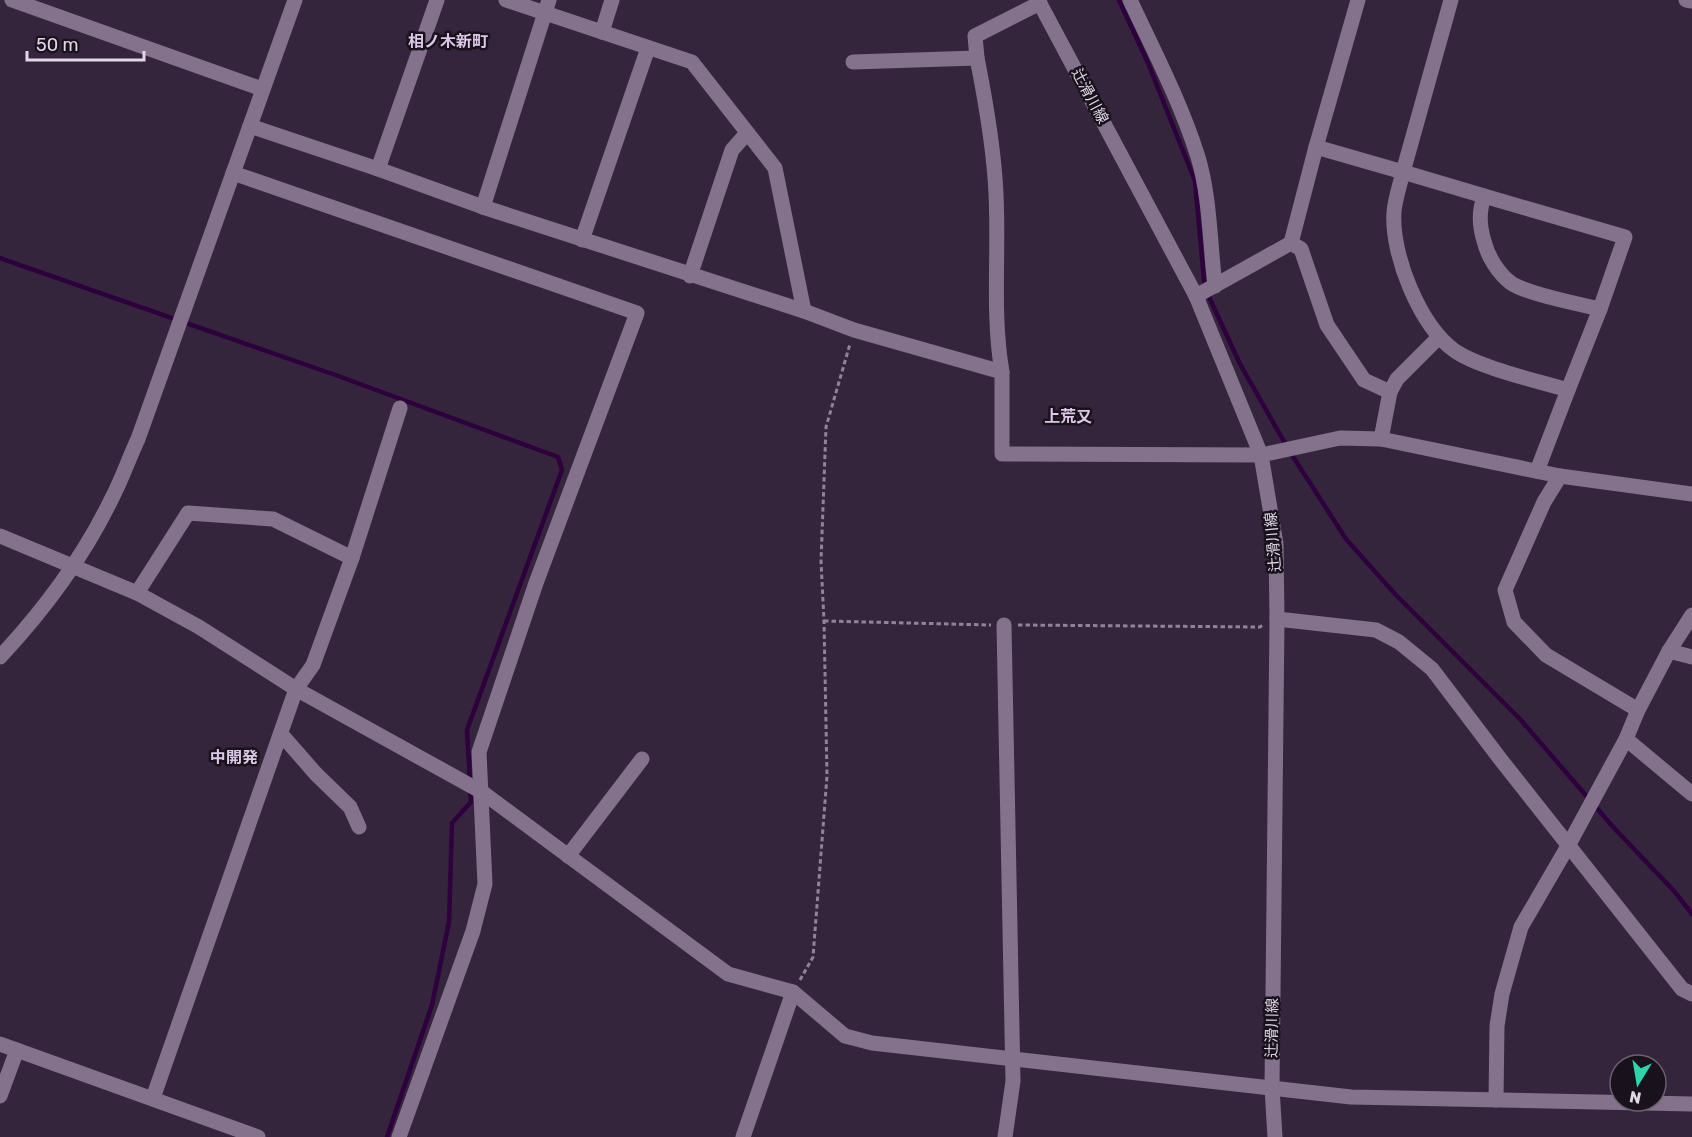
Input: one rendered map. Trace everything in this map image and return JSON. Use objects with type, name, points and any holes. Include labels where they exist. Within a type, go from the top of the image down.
[{"type":"street","points":[[12,0],[262,89]]},
{"type":"street","points":[[0,657],[23,632],[73,566],[112,499],[138,439],[295,0]]},
{"type":"street","points":[[378,169],[437,0]]},
{"type":"street","points":[[506,0],[547,6],[602,32],[692,62],[774,168],[804,311]]},
{"type":"street","points":[[602,32],[612,0]]},
{"type":"street","points":[[1130,0],[1155,51],[1197,157],[1203,179],[1215,285]]},
{"type":"street","points":[[1196,296],[1291,243],[1358,0]]},
{"type":"street","points":[[1451,0],[1394,212],[1395,240],[1408,284],[1436,334],[1456,351],[1475,361],[1568,390]]},
{"type":"street","points":[[1686,0],[1692,2]]},
{"type":"street","points":[[1039,1],[975,36],[987,110],[996,193],[997,346],[1002,372],[1002,454],[1261,455],[1340,438],[1381,439],[1560,476],[1692,494]]},
{"type":"street","name":"辻滑川線","points":[[1039,1],[1196,296],[1261,455],[1276,544],[1272,1088],[1275,1137]]},
{"type":"street","points":[[483,207],[547,6]]},
{"type":"street","points":[[582,240],[648,48]]},
{"type":"street","points":[[853,62],[977,58]]},
{"type":"street","points":[[250,126],[483,207],[690,276],[804,311],[854,330],[1002,372]]},
{"type":"street","points":[[690,276],[732,150],[747,134]]},
{"type":"street","points":[[1316,147],[1625,237],[1600,309],[1537,471]]},
{"type":"street","points":[[233,173],[637,313],[536,584],[479,752],[485,884],[473,931],[399,1137]]},
{"type":"street","points":[[1484,196],[1480,210],[1480,226],[1486,249],[1499,271],[1513,284],[1551,297],[1600,309]]},
{"type":"street","points":[[1291,243],[1301,249],[1327,325],[1364,380],[1390,392]]},
{"type":"street","points":[[1381,439],[1390,392],[1397,379],[1439,337]]},
{"type":"street","points":[[153,1098],[296,689],[313,665],[352,558],[400,408]]},
{"type":"street","points":[[1560,476],[1544,502],[1505,590],[1514,622],[1546,655],[1638,710]]},
{"type":"street","points":[[137,592],[188,513],[273,519],[352,558]]},
{"type":"street","points":[[0,536],[137,592],[200,627],[296,689],[482,792],[728,974],[793,992],[845,1036],[872,1043],[1351,1097],[1692,1104]]},
{"type":"street","points":[[1496,1100],[1497,1026],[1502,994],[1521,927],[1626,739],[1638,710],[1669,651],[1692,615]]},
{"type":"street","points":[[1277,619],[1376,630],[1399,642],[1432,669],[1568,846],[1687,992]]},
{"type":"street","points":[[1004,625],[1013,1081],[1005,1137]]},
{"type":"street","points":[[1669,651],[1692,657]]},
{"type":"street","points":[[281,734],[316,774],[350,807],[359,827]]},
{"type":"street","points":[[1626,739],[1692,794]]},
{"type":"street","points":[[568,856],[642,759]]},
{"type":"street","points":[[1687,992],[1692,975]]},
{"type":"street","points":[[743,1137],[793,992]]},
{"type":"street","points":[[0,1044],[258,1137]]},
{"type":"street","points":[[0,1096],[17,1050]]},
{"type":"path","points":[[793,992],[813,957],[827,776],[821,561],[826,427],[854,330]]},
{"type":"path","points":[[824,621],[1260,627],[1277,619]]},
{"type":"waterway","points":[[1119,0],[1148,63],[1195,181],[1204,280],[1210,299],[1240,364],[1286,445]]},
{"type":"waterway","points":[[0,258],[341,377],[558,457],[562,470],[467,730],[470,780]]},
{"type":"waterway","points":[[1290,452],[1346,539],[1395,594],[1520,719],[1692,914]]},
{"type":"waterway","points":[[387,1137],[432,1005],[449,922],[452,823],[471,802],[470,788]]},
{"type":"district","name":"相ノ木新町","points":[[448,41]]},
{"type":"district","name":"上荒又","points":[[1068,416]]},
{"type":"district","name":"中開発","points":[[234,757]]}]
